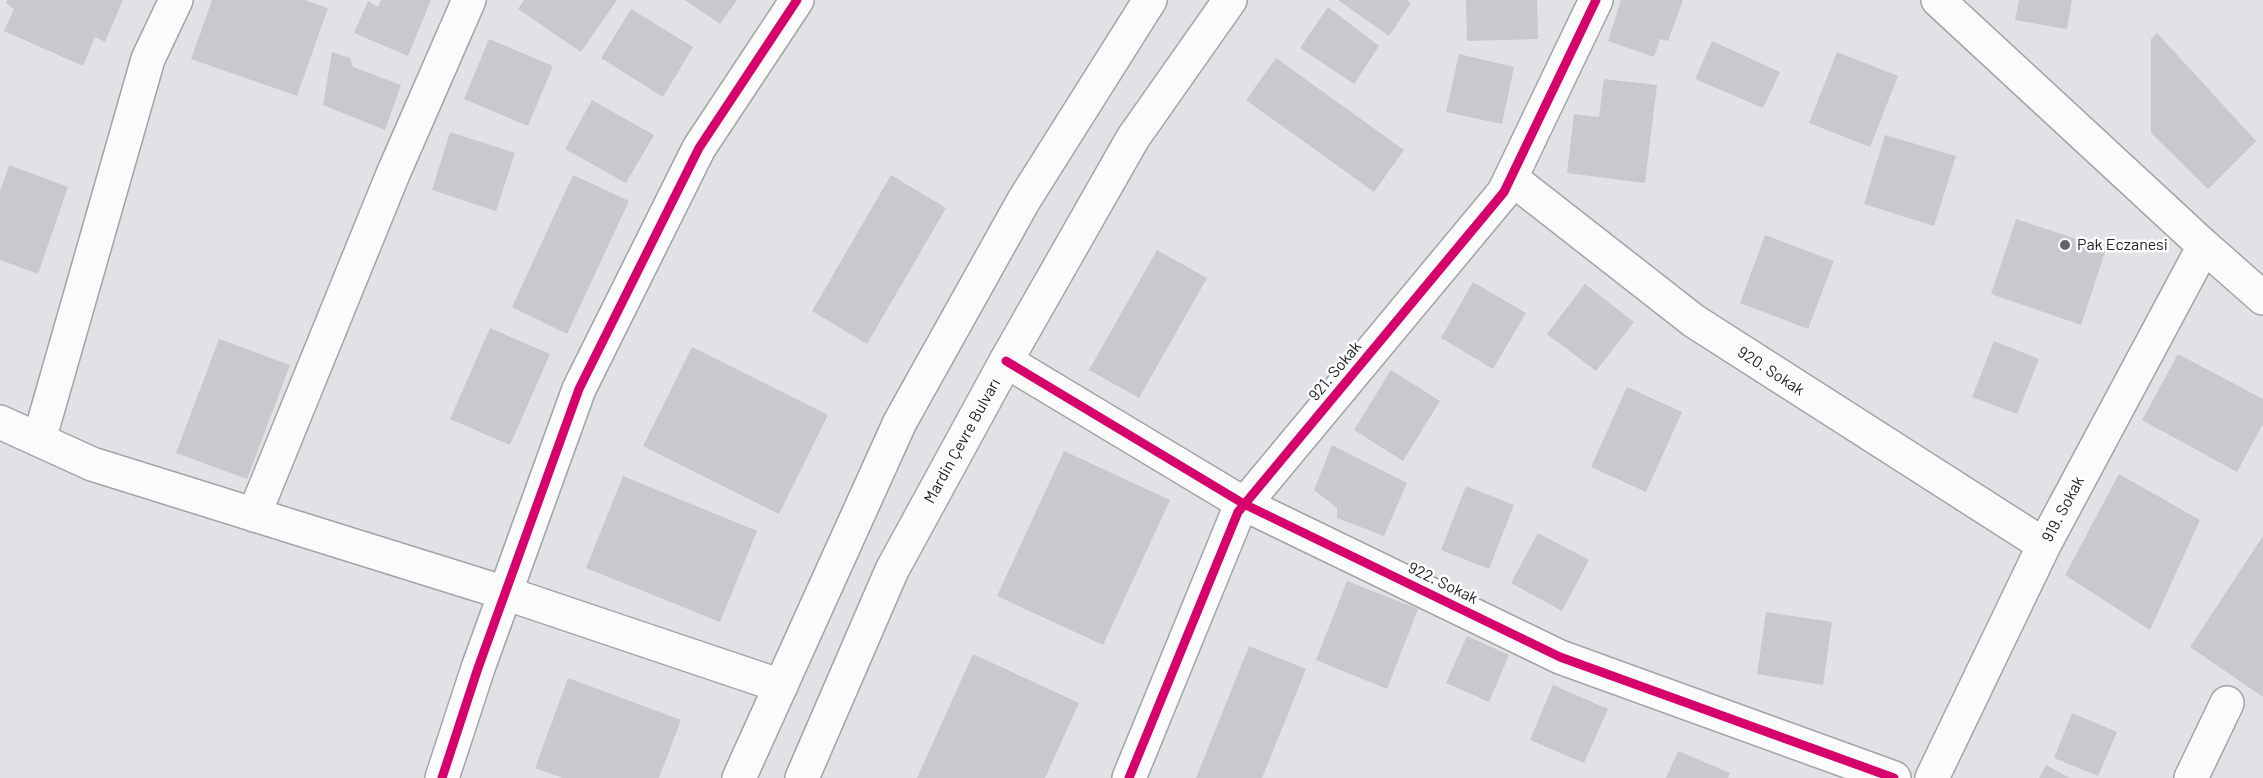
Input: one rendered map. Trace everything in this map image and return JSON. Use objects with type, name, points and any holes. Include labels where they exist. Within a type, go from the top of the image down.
[{"type":"street","points":[[39,440],[148,59],[176,0]]},
{"type":"street","points":[[254,515],[393,174],[469,0]]},
{"type":"street","points":[[442,778],[478,668],[579,389],[699,148],[797,0]]},
{"type":"street","points":[[739,778],[900,422],[1024,200],[1150,0]]},
{"type":"street","name":"Mardin Çevre Bulvarı","points":[[802,778],[892,570],[1006,361],[1133,138],[1230,0]]},
{"type":"street","name":"921. Sokak","points":[[1130,778],[1238,512],[1504,192],[1596,0]]},
{"type":"street","points":[[1938,0],[2263,298]]},
{"type":"street","name":"920. Sokak","points":[[1511,178],[1694,321],[2044,545]]},
{"type":"street","name":"919. Sokak","points":[[1932,778],[2044,545],[2204,246]]},
{"type":"street","name":"922. Sokak","points":[[1006,361],[1244,504],[1560,657],[1894,778]]},
{"type":"street","points":[[0,422],[92,464],[505,593],[781,686]]},
{"type":"street","points":[[2191,778],[2227,703]]},
{"type":"building","points":[[7,0],[123,0],[105,42],[95,37],[83,66],[4,31],[14,9],[6,3]]},
{"type":"building","points":[[212,0],[305,0],[328,8],[297,96],[191,59]]},
{"type":"building","points":[[381,0],[431,0],[408,56],[354,33],[368,1],[378,7]]},
{"type":"building","points":[[524,0],[617,0],[581,52],[518,9]]},
{"type":"building","points":[[685,0],[737,0],[720,24]]},
{"type":"building","points":[[1338,0],[1407,0],[1411,3],[1389,36]]},
{"type":"building","points":[[1466,0],[1537,0],[1538,39],[1467,41]]},
{"type":"building","points":[[1621,0],[1683,0],[1668,41],[1660,39],[1654,57],[1608,41]]},
{"type":"building","points":[[2019,0],[2072,0],[2067,29],[2015,20]]},
{"type":"building","points":[[1328,7],[1379,46],[1354,84],[1300,48]]},
{"type":"building","points":[[631,9],[693,47],[663,97],[601,58]]},
{"type":"building","points":[[2157,33],[2256,141],[2208,189],[2151,133],[2151,39]]},
{"type":"building","points":[[489,39],[553,66],[528,126],[464,99]]},
{"type":"building","points":[[1712,41],[1780,72],[1763,108],[1695,79]]},
{"type":"building","points":[[332,52],[350,58],[353,67],[401,85],[385,130],[323,105]]},
{"type":"building","points":[[1837,52],[1898,76],[1870,147],[1809,123]]},
{"type":"building","points":[[1459,54],[1514,67],[1502,124],[1446,112]]},
{"type":"building","points":[[1276,58],[1404,150],[1374,192],[1246,100]]},
{"type":"building","points":[[1604,79],[1657,85],[1645,183],[1567,173],[1574,114],[1599,117]]},
{"type":"building","points":[[592,100],[654,135],[626,183],[565,149]]},
{"type":"building","points":[[450,132],[515,153],[496,211],[432,190]]},
{"type":"building","points":[[1885,135],[1956,156],[1934,226],[1864,204]]},
{"type":"building","points":[[9,165],[68,187],[38,274],[0,260],[0,191]]},
{"type":"building","points":[[573,175],[629,201],[567,334],[512,307]]},
{"type":"building","points":[[891,175],[946,208],[867,344],[812,311]]},
{"type":"building","points":[[2016,219],[2106,249],[2081,325],[1991,294]]},
{"type":"building","points":[[1765,235],[1834,261],[1808,329],[1740,303]]},
{"type":"building","points":[[1157,250],[1207,278],[1139,398],[1089,370]]},
{"type":"building","points":[[1473,282],[1526,313],[1493,369],[1441,338]]},
{"type":"building","points":[[1585,284],[1634,322],[1596,371],[1547,334]]},
{"type":"building","points":[[490,328],[550,354],[510,445],[450,419]]},
{"type":"building","points":[[219,339],[290,365],[247,479],[176,453]]},
{"type":"building","points":[[1994,341],[2039,359],[2017,414],[1972,397]]},
{"type":"building","points":[[692,347],[828,415],[779,514],[643,446]]},
{"type":"building","points":[[2178,354],[2263,399],[2263,424],[2237,472],[2142,420]]},
{"type":"building","points":[[1391,370],[1440,401],[1403,461],[1354,430]]},
{"type":"building","points":[[1627,387],[1682,412],[1646,492],[1591,467]]},
{"type":"building","points":[[1332,445],[1407,483],[1384,536],[1337,518],[1337,508],[1314,490]]},
{"type":"building","points":[[1064,451],[1170,500],[1103,645],[997,596]]},
{"type":"building","points":[[2119,474],[2200,520],[2150,630],[2065,575]]},
{"type":"building","points":[[623,476],[757,531],[720,622],[586,568]]},
{"type":"building","points":[[1466,486],[1514,505],[1489,569],[1441,550]]},
{"type":"building","points":[[1538,533],[1589,560],[1562,611],[1511,583]]},
{"type":"building","points":[[2263,536],[2263,697],[2190,647]]},
{"type":"building","points":[[1347,581],[1418,609],[1387,689],[1316,660]]},
{"type":"building","points":[[1766,612],[1832,622],[1823,685],[1757,674]]},
{"type":"building","points":[[1467,636],[1509,655],[1489,702],[1446,683]]},
{"type":"building","points":[[1249,646],[1306,669],[1262,778],[1196,778]]},
{"type":"building","points":[[973,654],[1079,703],[1045,778],[917,778]]},
{"type":"building","points":[[568,678],[681,720],[659,778],[563,778],[535,768]]},
{"type":"building","points":[[1553,685],[1608,709],[1584,763],[1530,740]]},
{"type":"building","points":[[2072,713],[2117,732],[2098,776],[2054,758]]},
{"type":"building","points":[[1678,751],[1730,773],[1728,778],[1666,778]]},
{"type":"building","points":[[2046,765],[2070,778],[2039,778]]},
{"type":"cycle path","points":[[442,778],[478,668],[579,389],[699,148],[797,0]]},
{"type":"cycle path","points":[[1129,778],[1238,512],[1504,192],[1596,0]]},
{"type":"cycle path","points":[[1006,361],[1244,504],[1560,657],[1894,778]]},
{"type":"place","name":"Pak Eczanesi","points":[[2065,245]]}]
